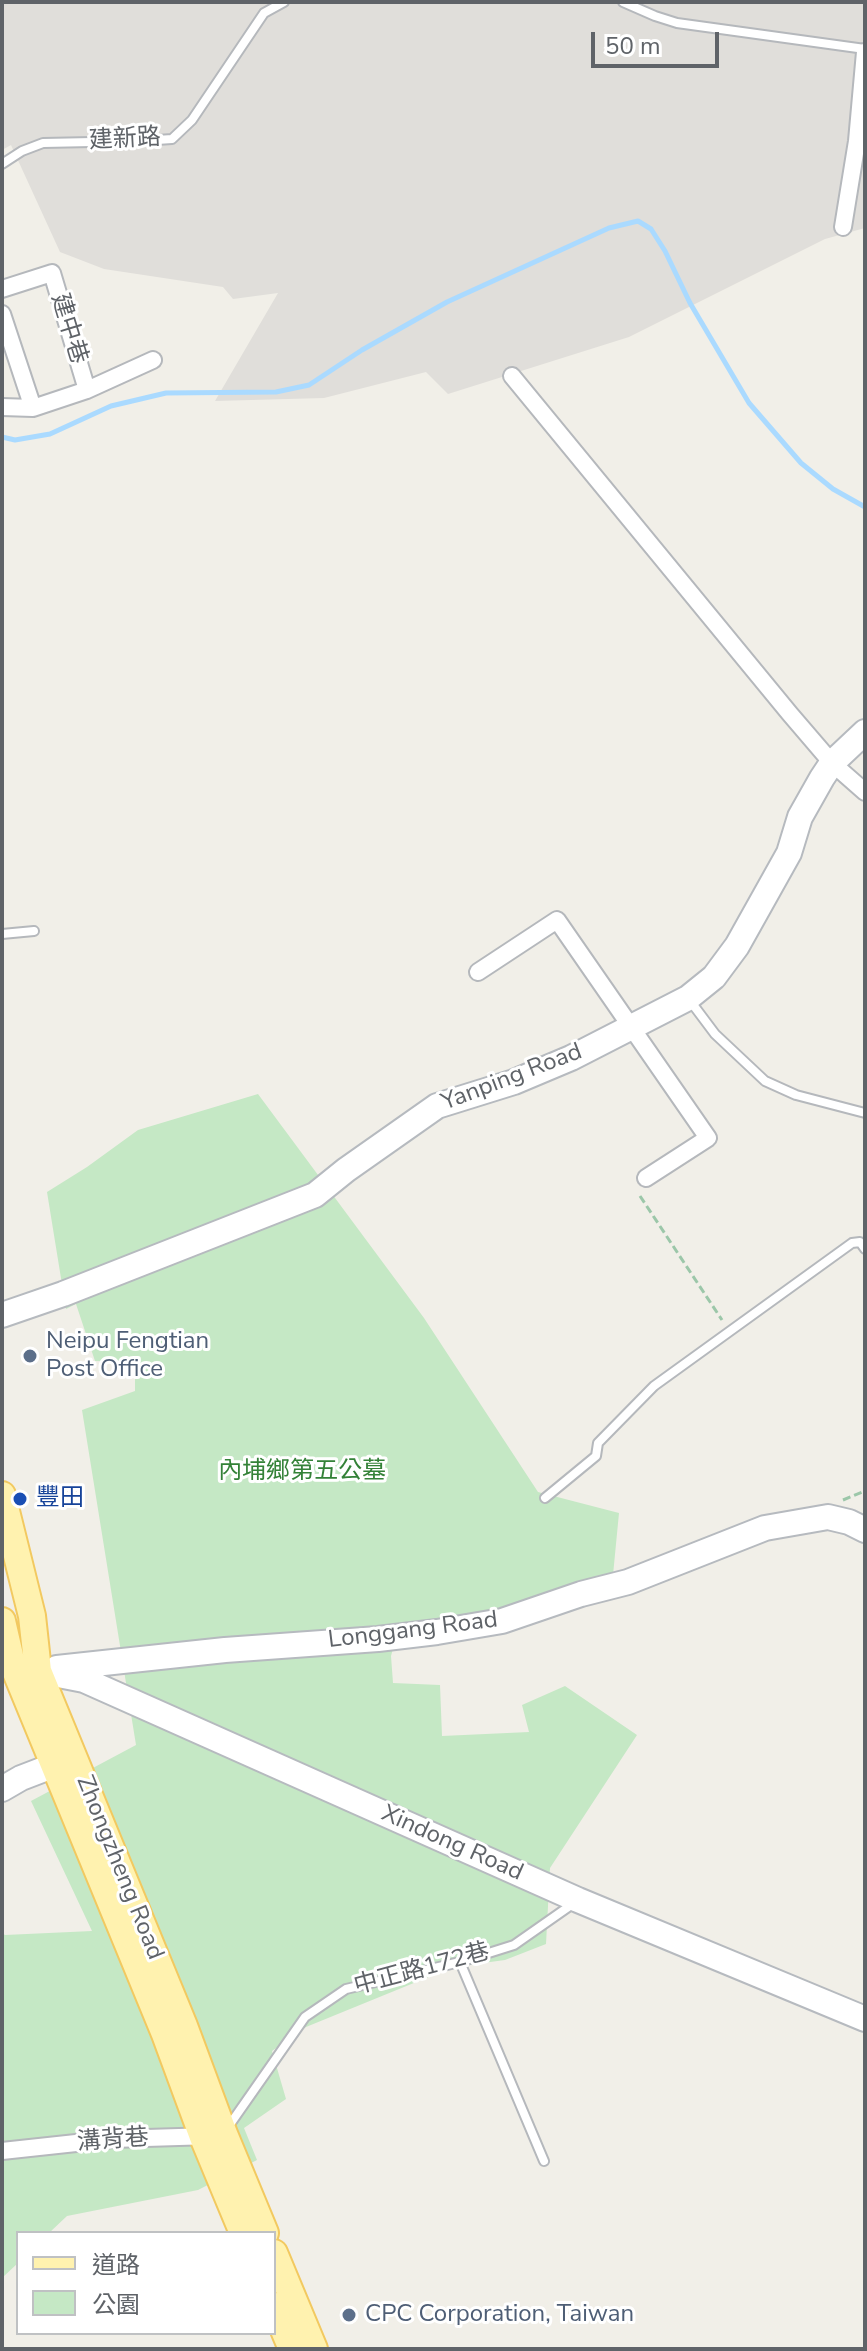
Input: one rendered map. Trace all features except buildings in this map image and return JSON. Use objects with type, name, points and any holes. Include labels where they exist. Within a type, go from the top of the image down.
[{"type":"main road","name":"Zhongzheng Road","points":[[2,1495],[32,1616],[38,1671],[64,1762]]},
{"type":"main road","name":"Zhongzheng Road","points":[[2,1621],[6,1659],[64,1762],[184,2026],[242,2231]]},
{"type":"main road","name":"Zhongzheng Road","points":[[213,2136],[264,2231]]},
{"type":"main road","points":[[276,2258],[314,2349]]},
{"type":"main road","points":[[276,2311],[292,2349]]},
{"type":"street","points":[[843,227],[861,141],[865,51]]},
{"type":"street","name":"建中巷","points":[[2,289],[52,273],[87,390]]},
{"type":"street","points":[[2,314],[33,408]]},
{"type":"street","points":[[2,407],[33,408],[87,390],[153,360]]},
{"type":"street","points":[[512,376],[832,763],[865,792]]},
{"type":"street","name":"Yanping Road","points":[[2,1315],[315,1195],[437,1106],[514,1082],[571,1058],[688,998],[714,977],[737,946],[789,853],[800,817],[832,763],[865,732]]},
{"type":"street","points":[[478,972],[557,920],[708,1138],[646,1178]]},
{"type":"street","name":"Longgang Road","points":[[38,1671],[121,1660],[378,1639],[463,1628],[502,1621],[581,1594],[628,1582],[765,1528],[828,1517],[865,1530]]},
{"type":"street","points":[[6,1659],[38,1671]]},
{"type":"street","name":"Xindong Road","points":[[38,1671],[84,1680],[578,1900],[865,2019]]},
{"type":"street","points":[[5,1785],[64,1762]]},
{"type":"street","name":"溝背巷","points":[[2,2151],[113,2139],[213,2136]]},
{"type":"lane","name":"建新路","points":[[2,164],[22,151],[43,143],[172,139],[192,120],[264,13],[284,2]]},
{"type":"lane","points":[[623,2],[677,23],[865,51]]},
{"type":"lane","points":[[2,934],[34,931]]},
{"type":"lane","points":[[688,998],[715,1034],[765,1081],[796,1095],[865,1113]]},
{"type":"lane","points":[[545,1498],[596,1456],[598,1443],[654,1386],[852,1243],[860,1242],[865,1249]]},
{"type":"lane","name":"中正路172巷","points":[[213,2136],[305,2017],[346,1989],[460,1962],[514,1945],[578,1900]]},
{"type":"lane","points":[[460,1962],[544,2161]]},
{"type":"path","points":[[640,1196],[730,1331]]},
{"type":"shaded area","points":[[2,2],[865,2],[865,228],[825,239],[629,337],[448,394],[426,372],[324,398],[215,401],[278,293],[233,299],[223,287],[104,269],[60,252],[11,145],[2,150]]},
{"type":"green space","name":"內埔鄉第五公墓","points":[[258,1094],[424,1318],[538,1492],[619,1513],[613,1575],[397,1634],[391,1656],[393,1683],[440,1685],[442,1736],[529,1732],[522,1705],[565,1686],[637,1735],[550,1868],[546,1944],[505,1960],[453,1967],[306,2027],[272,2051],[286,2099],[244,2128],[257,2160],[198,2190],[67,2216],[51,2231],[16,2231],[16,2265],[2,2278],[2,1933],[92,1931],[31,1801],[136,1745],[82,1410],[135,1391],[135,1362],[95,1361],[76,1304],[66,1309],[47,1192],[138,1130]]},
{"type":"waterway","points":[[2,437],[15,440],[50,434],[111,406],[166,393],[276,392],[309,385],[362,350],[447,302],[609,228],[638,221],[651,229],[665,251],[690,303],[749,403],[801,463],[833,489],[865,507]]},
{"type":"place","name":"Neipu Fengtian Post Office","points":[[30,1356]]},
{"type":"place","name":"豐田","points":[[20,1499]]},
{"type":"place","name":"CPC Corporation, Taiwan","points":[[349,2315]]}]
